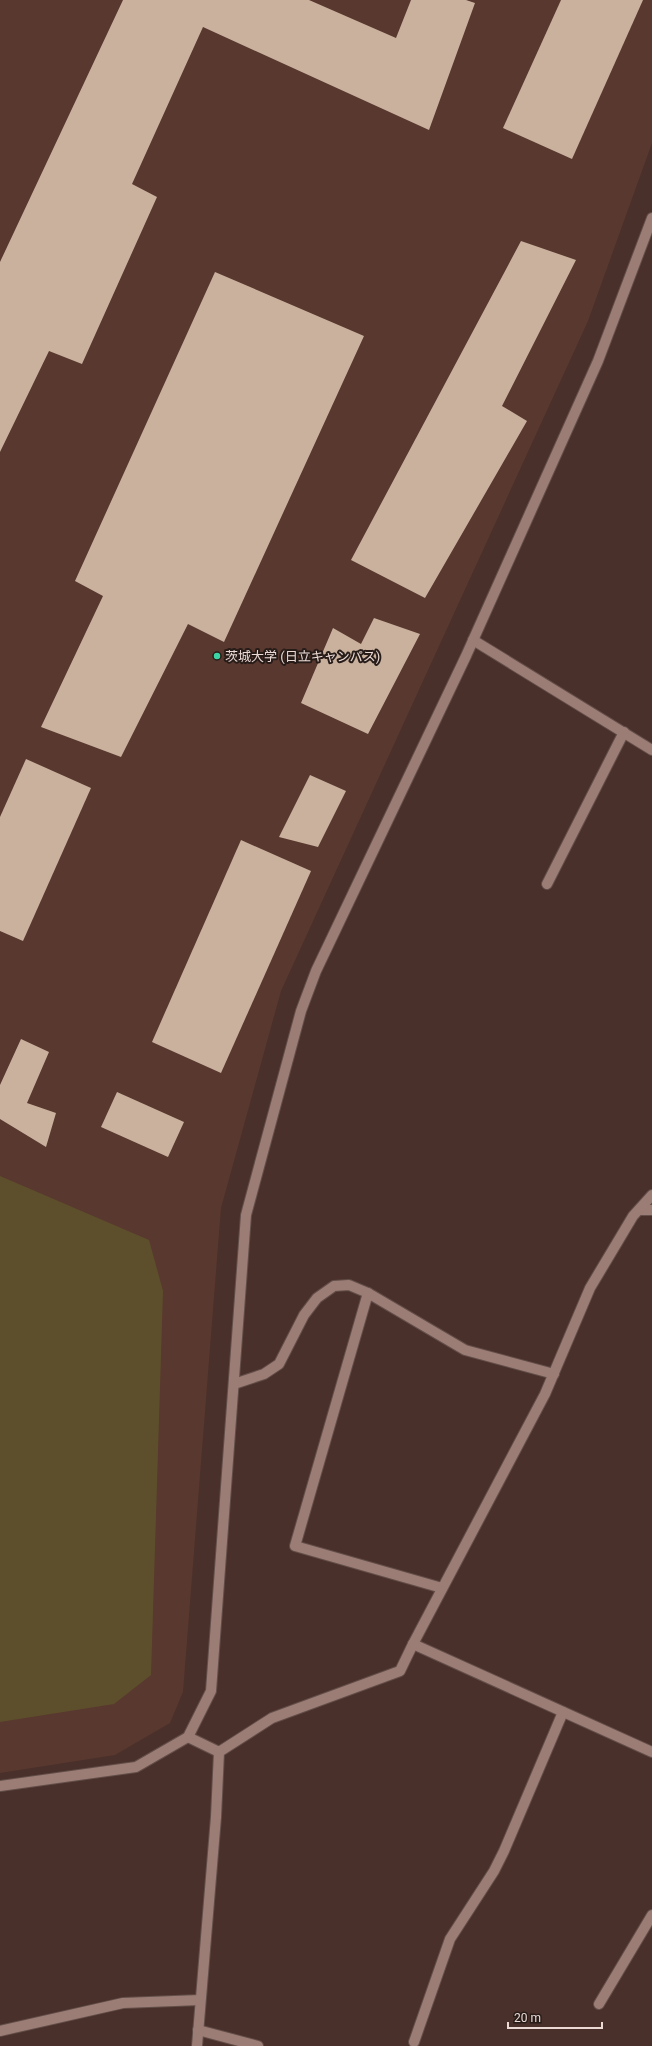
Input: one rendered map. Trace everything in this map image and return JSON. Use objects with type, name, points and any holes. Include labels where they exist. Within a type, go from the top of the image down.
[{"type":"street","points":[[0,1786],[136,1767],[188,1738],[211,1691],[246,1215],[302,1011],[316,971],[473,640],[598,361],[652,218]]},
{"type":"street","points":[[473,640],[652,750]]},
{"type":"street","points":[[547,884],[624,732]]},
{"type":"street","points":[[219,1752],[272,1718],[400,1671],[442,1588],[545,1394],[590,1288],[633,1216],[652,1195]]},
{"type":"street","points":[[639,1210],[652,1210]]},
{"type":"street","points":[[234,1384],[264,1374],[279,1364],[304,1315],[317,1298],[334,1286],[349,1285],[368,1293],[465,1350],[554,1374]]},
{"type":"street","points":[[368,1293],[294,1546],[442,1588]]},
{"type":"street","points":[[413,1644],[652,1752]]},
{"type":"street","points":[[414,2042],[450,1939],[494,1871],[504,1851],[563,1712]]},
{"type":"street","points":[[188,1738],[219,1752]]},
{"type":"street","points":[[197,2046],[216,1817],[219,1752]]},
{"type":"street","points":[[599,2004],[652,1915]]},
{"type":"street","points":[[0,2031],[123,2003],[200,2000]]},
{"type":"street","points":[[198,2030],[258,2046]]},
{"type":"shaded area","name":"茨城大学 (日立キャンパス)","points":[[0,0],[652,0],[652,143],[588,321],[281,991],[221,1208],[183,1692],[170,1723],[115,1755],[0,1773]]},
{"type":"shaded area","points":[[0,1176],[149,1240],[163,1291],[151,1675],[114,1704],[0,1722]]},
{"type":"building","points":[[123,0],[309,0],[396,38],[411,0],[466,0],[475,3],[429,130],[203,27],[132,184],[157,197],[82,364],[49,351],[0,452],[0,262]]},
{"type":"building","points":[[561,0],[643,0],[572,159],[503,128]]},
{"type":"building","points":[[521,241],[576,260],[502,406],[527,421],[425,598],[351,560]]},
{"type":"building","points":[[215,272],[364,336],[224,642],[188,624],[121,757],[41,727],[103,596],[75,581]]},
{"type":"building","points":[[374,618],[420,634],[368,734],[301,703],[333,628],[361,644]]},
{"type":"building","points":[[26,759],[91,788],[23,941],[0,931],[0,817]]},
{"type":"building","points":[[310,775],[346,791],[318,847],[279,837]]},
{"type":"building","points":[[241,840],[311,871],[221,1073],[152,1042]]},
{"type":"building","points":[[21,1039],[49,1052],[27,1103],[56,1113],[46,1147],[0,1119],[0,1085]]},
{"type":"building","points":[[117,1092],[184,1122],[168,1157],[101,1127]]},
{"type":"place","name":"茨城大学 (日立キャンパス)","points":[[217,656]]}]
